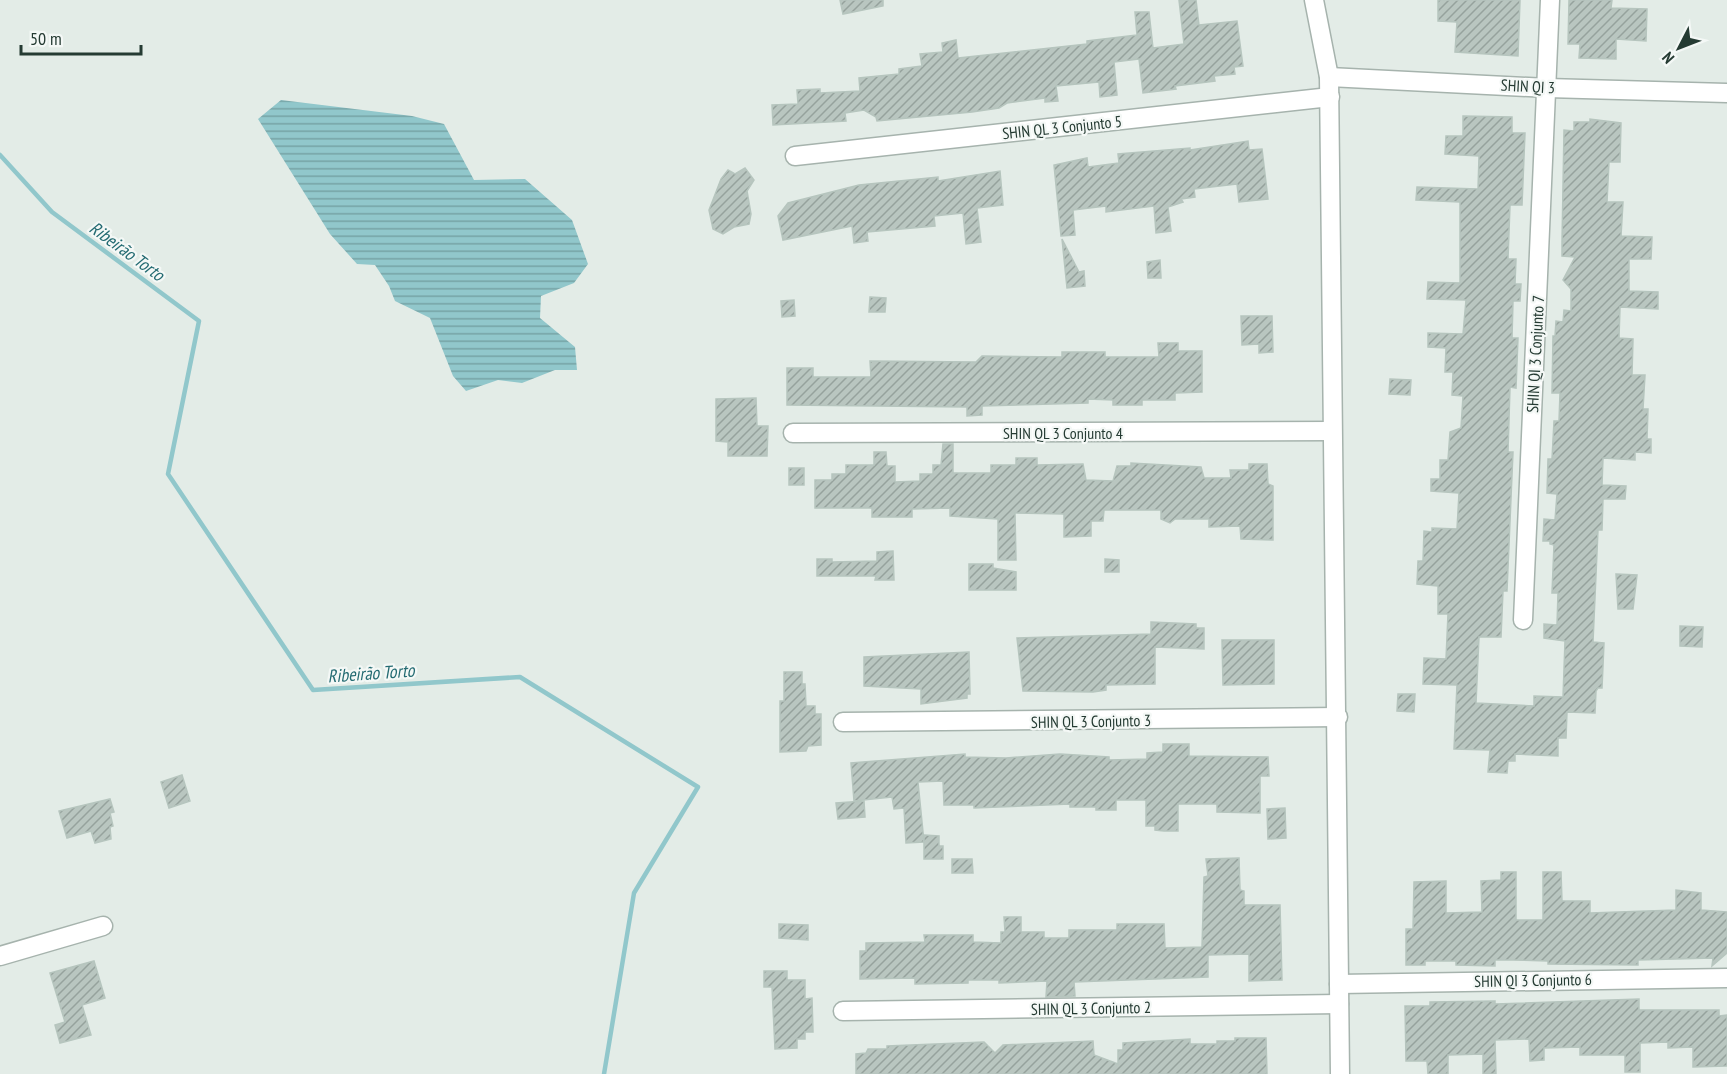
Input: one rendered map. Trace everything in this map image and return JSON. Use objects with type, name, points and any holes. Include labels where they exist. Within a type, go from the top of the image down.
[{"type":"street","points":[[1314,0],[1329,77],[1330,98],[1340,1074]]},
{"type":"street","name":"SHIN QI 3 Conjunto 7","points":[[1523,620],[1550,0]]},
{"type":"street","name":"SHIN QI 3","points":[[1329,77],[1547,88],[1727,93]]},
{"type":"street","name":"SHIN QL 3 Conjunto 5","points":[[795,156],[1330,98]]},
{"type":"street","name":"SHIN QL 3 Conjunto 4","points":[[794,433],[1332,431]]},
{"type":"street","name":"SHIN QL 3 Conjunto 3","points":[[843,722],[1338,717]]},
{"type":"street","points":[[0,956],[103,926]]},
{"type":"street","name":"SHIN QI 3 Conjunto 6","points":[[1339,984],[1727,978]]},
{"type":"street","name":"SHIN QL 3 Conjunto 2","points":[[843,1011],[1339,1004]]},
{"type":"water","points":[[281,100],[412,116],[444,124],[474,180],[525,179],[572,220],[588,264],[574,283],[541,296],[540,318],[575,347],[577,370],[555,370],[522,383],[498,380],[466,391],[453,376],[430,318],[395,301],[389,286],[375,265],[357,264],[330,234],[258,119]]},
{"type":"building","points":[[840,0],[883,0],[883,6],[843,14]]},
{"type":"building","points":[[1179,0],[1196,0],[1199,25],[1237,21],[1243,66],[1234,67],[1235,74],[1214,76],[1215,81],[1143,93],[1139,59],[1114,62],[1117,95],[1100,97],[1099,82],[1056,86],[1058,101],[1045,102],[1045,98],[1007,103],[999,108],[972,112],[877,121],[876,117],[864,110],[845,113],[846,121],[773,125],[772,105],[798,104],[797,90],[820,89],[820,93],[860,91],[859,78],[899,74],[899,69],[922,66],[920,54],[943,52],[942,43],[956,40],[958,58],[1087,44],[1087,41],[1137,35],[1135,12],[1149,12],[1153,48],[1184,44]]},
{"type":"building","points":[[1438,0],[1520,0],[1518,56],[1455,52],[1457,22],[1438,21]]},
{"type":"building","points":[[1569,0],[1612,0],[1611,8],[1647,9],[1646,41],[1616,39],[1616,59],[1579,58],[1580,44],[1568,44]]},
{"type":"building","points":[[1463,116],[1512,117],[1512,133],[1525,133],[1522,205],[1510,205],[1508,259],[1516,259],[1515,284],[1521,284],[1520,301],[1513,301],[1512,338],[1518,338],[1516,388],[1510,387],[1508,452],[1513,452],[1507,591],[1503,591],[1501,637],[1479,637],[1476,703],[1534,706],[1534,696],[1563,697],[1565,641],[1544,638],[1544,624],[1557,625],[1558,593],[1552,593],[1554,545],[1550,544],[1550,541],[1543,541],[1544,519],[1555,520],[1557,494],[1547,493],[1548,459],[1552,459],[1554,421],[1559,421],[1560,393],[1552,393],[1553,336],[1555,336],[1556,321],[1563,322],[1564,310],[1571,311],[1571,289],[1563,280],[1575,257],[1562,256],[1564,130],[1574,131],[1574,122],[1590,122],[1590,119],[1621,123],[1620,162],[1609,162],[1607,202],[1623,202],[1621,236],[1652,237],[1651,259],[1629,259],[1629,291],[1658,292],[1658,309],[1620,307],[1619,338],[1633,339],[1632,375],[1645,375],[1643,409],[1648,409],[1647,439],[1651,439],[1651,453],[1635,452],[1635,460],[1603,458],[1602,485],[1626,486],[1625,499],[1603,499],[1602,530],[1598,530],[1593,642],[1604,643],[1602,688],[1596,691],[1595,713],[1567,712],[1566,738],[1558,738],[1558,756],[1515,754],[1515,761],[1508,761],[1507,773],[1488,772],[1490,750],[1454,749],[1457,685],[1423,684],[1424,658],[1446,659],[1448,614],[1438,614],[1438,586],[1417,584],[1418,561],[1423,561],[1424,531],[1432,532],[1432,528],[1457,529],[1459,493],[1431,491],[1431,479],[1440,479],[1440,460],[1448,460],[1450,432],[1461,428],[1463,396],[1452,395],[1453,372],[1445,372],[1446,348],[1428,347],[1428,333],[1463,334],[1466,300],[1427,299],[1428,282],[1460,283],[1460,202],[1416,200],[1417,187],[1478,189],[1479,156],[1445,154],[1446,136],[1463,136]]},
{"type":"building","points":[[1248,141],[1249,150],[1262,149],[1268,199],[1239,202],[1237,184],[1194,189],[1195,197],[1181,199],[1183,202],[1168,207],[1171,231],[1156,233],[1154,206],[1106,212],[1106,206],[1073,210],[1075,235],[1061,236],[1054,165],[1087,158],[1088,167],[1119,163],[1118,154],[1190,148],[1190,150]]},
{"type":"building","points":[[745,168],[754,180],[747,191],[751,214],[749,224],[734,227],[723,234],[713,229],[709,210],[721,179],[728,170],[735,174]]},
{"type":"building","points":[[1000,171],[1003,205],[977,208],[981,242],[966,244],[963,213],[934,216],[935,226],[867,232],[868,241],[854,243],[852,226],[783,240],[778,216],[788,203],[859,185],[938,177],[938,181]]},
{"type":"building","points":[[1062,239],[1079,272],[1084,271],[1085,286],[1067,288]]},
{"type":"building","points":[[1160,260],[1161,278],[1148,278],[1147,262]]},
{"type":"building","points":[[870,297],[886,298],[885,312],[869,312]]},
{"type":"building","points":[[794,300],[795,316],[782,317],[781,301]]},
{"type":"building","points":[[1241,316],[1272,316],[1273,352],[1259,353],[1259,344],[1242,345]]},
{"type":"building","points":[[1158,343],[1178,343],[1178,351],[1202,351],[1202,392],[1175,393],[1175,400],[1142,400],[1142,405],[1113,405],[1113,400],[1088,399],[1088,403],[982,406],[982,415],[967,416],[967,407],[787,405],[787,368],[813,368],[813,377],[871,377],[870,361],[976,362],[982,356],[1062,357],[1062,352],[1105,352],[1105,357],[1159,357]]},
{"type":"building","points":[[1390,379],[1411,380],[1410,395],[1389,394]]},
{"type":"building","points":[[756,398],[757,426],[768,426],[767,456],[728,456],[728,442],[716,441],[716,399]]},
{"type":"building","points":[[943,444],[953,444],[953,473],[991,473],[991,465],[1016,465],[1016,458],[1037,458],[1037,465],[1083,464],[1086,480],[1113,481],[1117,466],[1131,466],[1131,463],[1201,467],[1204,478],[1231,478],[1230,470],[1249,470],[1249,464],[1267,464],[1268,484],[1273,486],[1273,540],[1241,539],[1240,526],[1209,527],[1209,519],[1175,519],[1170,523],[1161,519],[1161,510],[1104,510],[1103,521],[1091,521],[1091,536],[1064,537],[1064,514],[1015,513],[1016,560],[998,560],[998,519],[950,516],[950,508],[912,509],[912,517],[872,517],[872,508],[815,508],[815,480],[832,480],[832,474],[846,474],[846,465],[874,465],[874,452],[886,452],[887,466],[895,466],[895,482],[920,481],[920,474],[933,474],[933,465],[941,465]]},
{"type":"building","points":[[789,468],[804,468],[804,485],[789,485]]},
{"type":"building","points":[[893,551],[894,580],[875,580],[876,576],[817,576],[817,559],[832,559],[832,562],[877,561],[877,552]]},
{"type":"building","points":[[1105,559],[1119,560],[1119,572],[1105,572]]},
{"type":"building","points":[[969,564],[993,564],[993,568],[1016,572],[1016,590],[969,590]]},
{"type":"building","points":[[1616,574],[1637,575],[1633,609],[1618,609]]},
{"type":"building","points":[[1151,622],[1196,624],[1196,628],[1204,628],[1204,649],[1155,647],[1155,684],[1106,685],[1106,690],[1093,692],[1023,691],[1017,638],[1151,634]]},
{"type":"building","points":[[1680,626],[1703,627],[1702,647],[1680,646]]},
{"type":"building","points":[[1222,640],[1274,640],[1274,684],[1223,685]]},
{"type":"building","points":[[969,652],[970,694],[967,694],[967,698],[921,704],[921,689],[864,686],[864,657]]},
{"type":"building","points":[[784,672],[802,672],[806,706],[815,706],[815,714],[821,714],[821,745],[808,746],[806,751],[780,752],[780,701],[784,701]]},
{"type":"building","points":[[1398,694],[1415,694],[1414,712],[1397,711]]},
{"type":"building","points":[[1163,744],[1189,744],[1189,756],[1268,757],[1269,776],[1260,776],[1260,813],[1217,812],[1217,804],[1178,804],[1178,831],[1164,831],[1155,830],[1155,826],[1146,826],[1146,800],[1116,800],[1116,810],[1070,807],[1070,804],[974,808],[974,805],[944,805],[943,781],[918,782],[924,842],[906,843],[904,808],[894,809],[892,797],[854,801],[851,763],[965,754],[965,757],[1006,758],[1060,754],[1109,757],[1109,760],[1147,759],[1147,753],[1163,752]]},
{"type":"building","points":[[182,775],[190,801],[169,808],[161,782]]},
{"type":"building","points":[[110,799],[114,812],[110,813],[113,826],[110,827],[111,839],[95,843],[91,831],[67,838],[59,811]]},
{"type":"building","points":[[864,801],[865,817],[838,819],[836,803]]},
{"type":"building","points":[[1285,808],[1286,838],[1268,839],[1267,809]]},
{"type":"building","points":[[924,835],[939,836],[939,846],[943,846],[943,859],[924,859]]},
{"type":"building","points":[[1239,858],[1240,890],[1244,891],[1244,905],[1280,905],[1282,980],[1249,981],[1249,954],[1208,955],[1208,977],[1074,982],[1075,996],[1046,997],[1047,981],[999,983],[999,980],[968,980],[968,983],[915,984],[915,978],[860,979],[860,951],[866,951],[866,943],[925,942],[924,935],[973,935],[973,942],[1001,943],[1001,932],[1005,932],[1004,917],[1021,917],[1021,932],[1044,932],[1044,938],[1069,938],[1069,930],[1117,930],[1117,924],[1164,924],[1165,948],[1202,947],[1204,877],[1208,876],[1206,859]]},
{"type":"building","points":[[952,859],[972,859],[973,873],[952,873]]},
{"type":"building","points":[[1501,872],[1516,872],[1516,920],[1543,920],[1543,872],[1561,872],[1562,901],[1590,901],[1590,913],[1676,910],[1676,890],[1701,893],[1701,910],[1727,912],[1727,953],[1712,966],[1713,958],[1638,960],[1638,965],[1548,964],[1548,961],[1495,960],[1495,966],[1456,965],[1456,961],[1425,961],[1425,965],[1406,965],[1406,929],[1413,929],[1414,882],[1446,881],[1446,913],[1482,912],[1481,881],[1501,880]]},
{"type":"building","points":[[779,924],[808,925],[808,940],[779,938]]},
{"type":"building","points":[[94,961],[105,998],[82,1005],[91,1035],[60,1043],[55,1025],[65,1022],[50,973]]},
{"type":"building","points":[[764,971],[787,971],[787,980],[805,980],[805,999],[812,998],[813,1032],[805,1032],[805,1039],[797,1039],[797,1048],[775,1049],[772,987],[764,987]]},
{"type":"building","points":[[1639,999],[1639,1010],[1719,1010],[1719,1016],[1727,1015],[1727,1066],[1693,1067],[1693,1047],[1668,1048],[1668,1042],[1640,1043],[1640,1072],[1625,1072],[1625,1055],[1580,1055],[1580,1047],[1544,1048],[1544,1060],[1530,1061],[1529,1039],[1495,1040],[1496,1074],[1483,1074],[1483,1054],[1448,1055],[1448,1074],[1428,1074],[1427,1061],[1406,1061],[1405,1006],[1430,1006],[1430,1002],[1495,1001],[1495,1004]]},
{"type":"building","points":[[1235,1038],[1266,1038],[1267,1074],[856,1074],[856,1054],[866,1053],[868,1049],[887,1049],[887,1046],[984,1042],[995,1053],[1003,1045],[1093,1041],[1094,1055],[1118,1064],[1118,1050],[1123,1050],[1123,1043],[1190,1039],[1190,1044],[1217,1044],[1217,1041],[1235,1041]]},
{"type":"waterway","name":"Ribeirão Torto","points":[[0,155],[52,212],[199,321],[168,474],[313,690],[520,677],[698,787],[634,893],[604,1074]]}]
